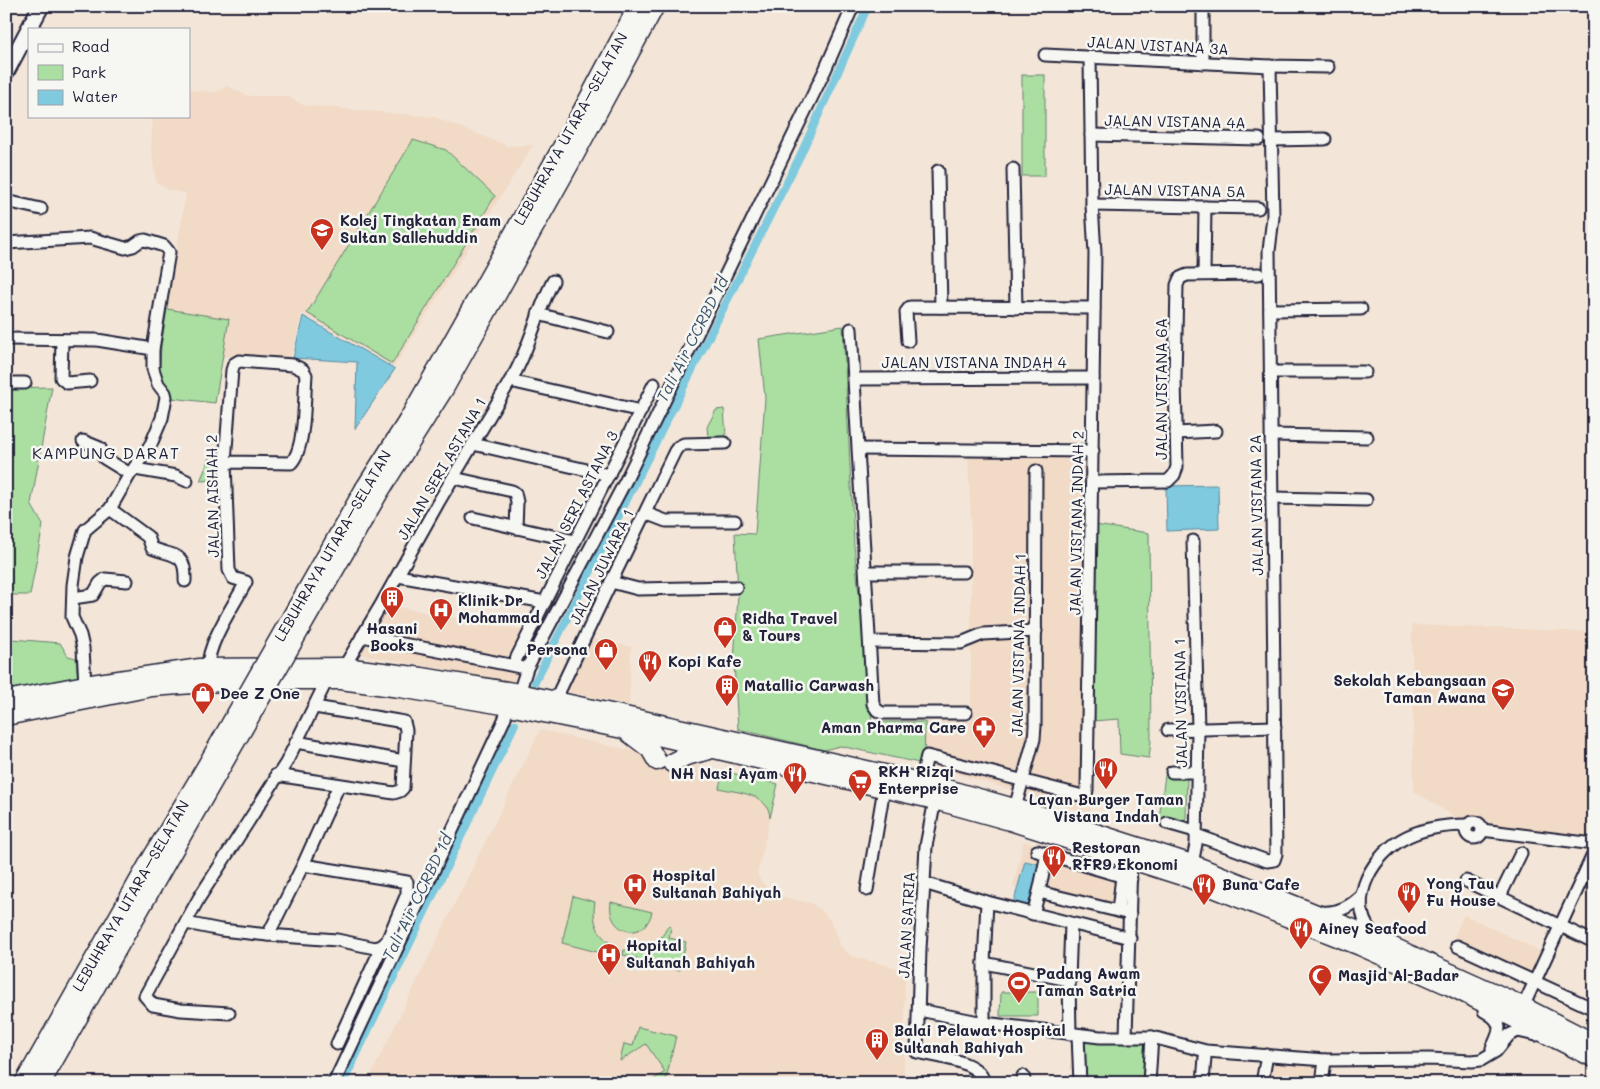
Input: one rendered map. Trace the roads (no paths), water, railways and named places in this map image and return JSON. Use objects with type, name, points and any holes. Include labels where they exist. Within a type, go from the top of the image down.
[{"type":"highway","name":"LEBUHRAYA UTARA–SELATAN","points":[[372,491],[406,422],[575,125],[638,6]]},
{"type":"highway","name":"LEBUHRAYA UTARA–SELATAN","points":[[41,1083],[207,765],[372,491],[444,389],[574,156],[654,6]]},
{"type":"highway","points":[[6,700],[172,671],[208,668],[344,666],[422,677],[514,699],[624,730],[671,733],[714,749],[935,800],[1010,821],[1204,883],[1360,946],[1450,986],[1594,1058]]},
{"type":"highway","points":[[6,716],[152,687],[248,680],[327,680],[514,699],[556,701],[671,733],[917,782],[1015,808],[1192,864],[1379,940],[1523,1007],[1594,1043]]},
{"type":"highway","points":[[624,730],[664,762],[696,752],[714,749]]},
{"type":"highway","name":"LEBUHRAYA UTARA–SELATAN","points":[[24,1083],[158,862]]},
{"type":"main road","points":[[30,28],[41,6]]},
{"type":"main road","points":[[6,72],[26,37]]},
{"type":"street","points":[[334,1083],[527,668],[626,480],[825,70],[845,12],[853,6]]},
{"type":"street","points":[[1202,63],[1203,6]]},
{"type":"street","name":"JALAN VISTANA 3A","points":[[1045,55],[1328,67]]},
{"type":"street","name":"JALAN VISTANA INDAH 2","points":[[1023,780],[1083,796],[1086,793],[1088,781],[1095,253],[1092,205],[1090,58]]},
{"type":"street","name":"JALAN VISTANA 2A","points":[[1195,833],[1267,861],[1275,858],[1269,246],[1273,217],[1270,66]]},
{"type":"street","name":"JALAN VISTANA 4A","points":[[1091,135],[1258,139]]},
{"type":"street","points":[[1271,140],[1326,139]]},
{"type":"street","points":[[1013,169],[1016,308]]},
{"type":"street","points":[[938,171],[941,307]]},
{"type":"street","points":[[6,202],[41,209]]},
{"type":"street","name":"JALAN VISTANA 5A","points":[[1092,205],[1258,208]]},
{"type":"street","points":[[1205,207],[1204,274],[1259,274]]},
{"type":"street","points":[[6,243],[90,238],[125,248],[133,246],[140,240],[145,240],[159,244],[169,252],[152,349],[153,369],[158,384],[165,392],[165,406],[155,436],[124,487],[110,509],[89,526],[83,535],[76,563],[72,617],[80,635],[83,648],[85,685]]},
{"type":"street","name":"JALAN VISTANA 6A","points":[[1092,482],[1168,481],[1174,475],[1177,467],[1175,379],[1177,285],[1180,278],[1187,275],[1204,274]]},
{"type":"street","name":"JALAN SERI ASTANA 1","points":[[344,666],[398,576],[527,350],[538,314],[553,281]]},
{"type":"street","points":[[908,341],[906,315],[908,308],[1094,308]]},
{"type":"street","points":[[1270,310],[1361,309]]},
{"type":"street","points":[[538,314],[608,332]]},
{"type":"street","points":[[851,329],[873,704],[877,710],[890,713],[966,713]]},
{"type":"street","points":[[6,339],[107,341],[152,349]]},
{"type":"street","points":[[62,340],[61,378],[67,383],[90,381]]},
{"type":"street","name":"JALAN AISHAH 2","points":[[208,668],[209,655],[213,643],[246,582],[233,578],[230,570],[225,462],[232,370],[234,364],[240,361],[293,365],[303,370],[306,375],[300,449],[291,463],[225,462]]},
{"type":"street","points":[[1271,372],[1365,372]]},
{"type":"street","name":"JALAN VISTANA INDAH 4","points":[[855,378],[1094,378]]},
{"type":"street","points":[[510,381],[641,411]]},
{"type":"street","points":[[6,383],[25,383]]},
{"type":"street","name":"JALAN SERI ASTANA 3","points":[[513,666],[654,384]]},
{"type":"street","points":[[1176,433],[1216,430]]},
{"type":"street","points":[[1272,435],[1367,437]]},
{"type":"street","points":[[83,441],[100,448],[104,458],[132,471],[176,476],[187,481]]},
{"type":"street","name":"JALAN JUWARA 1","points":[[556,701],[564,680],[672,456],[678,447],[684,444],[697,442],[725,443]]},
{"type":"street","points":[[473,444],[609,475]]},
{"type":"street","points":[[859,449],[1093,451]]},
{"type":"street","name":"JALAN VISTANA INDAH 1","points":[[1015,808],[1034,739],[1035,726],[1036,471]]},
{"type":"street","points":[[454,478],[515,493],[517,502],[516,528]]},
{"type":"street","points":[[1272,498],[1366,500]]},
{"type":"street","points":[[110,509],[148,537],[152,548],[177,555],[185,565],[185,581]]},
{"type":"street","points":[[645,513],[669,521],[735,521]]},
{"type":"street","points":[[473,518],[575,542]]},
{"type":"street","name":"JALAN VISTANA 1","points":[[1192,864],[1196,844],[1198,729],[1193,541]]},
{"type":"street","points":[[866,572],[964,572]]},
{"type":"street","points":[[398,576],[546,602]]},
{"type":"street","points":[[73,598],[93,595],[100,583],[105,579],[127,581]]},
{"type":"street","points":[[611,582],[638,589],[736,587]]},
{"type":"street","points":[[870,642],[961,643],[977,636],[996,632],[1036,631]]},
{"type":"street","points":[[362,636],[527,668]]},
{"type":"street","points":[[229,1013],[181,1010],[153,1005],[145,996],[199,898],[276,775],[286,763],[327,680]]},
{"type":"street","points":[[276,775],[394,793],[403,788],[406,730],[404,722],[315,707]]},
{"type":"street","points":[[1168,730],[1275,727]]},
{"type":"street","points":[[296,742],[404,762]]},
{"type":"street","points":[[917,782],[923,773],[927,756],[1023,780]]},
{"type":"street","points":[[1172,772],[1196,772]]},
{"type":"street","points":[[268,936],[303,865],[339,784]]},
{"type":"street","points":[[867,890],[884,788]]},
{"type":"street","name":"JALAN SATRIA","points":[[935,800],[926,846],[917,1052],[968,1064],[978,1070],[984,1083]]},
{"type":"street","points":[[1379,940],[1364,921],[1361,909],[1361,896],[1369,874],[1386,851],[1401,840],[1420,831],[1434,827],[1450,830],[1468,830],[1473,822],[1478,823],[1482,830],[1594,844]]},
{"type":"street","points":[[1167,823],[1195,833]]},
{"type":"street","points":[[1033,914],[1039,892],[1042,852],[1127,877]]},
{"type":"street","points":[[1500,896],[1521,853]]},
{"type":"street","points":[[1523,1007],[1560,926],[1590,875],[1592,857]]},
{"type":"street","points":[[1118,911],[1131,860]]},
{"type":"street","points":[[303,865],[407,882],[407,894],[400,911],[337,1044]]},
{"type":"street","points":[[1126,1036],[1130,938],[1127,877]]},
{"type":"street","points":[[1466,881],[1594,942]]},
{"type":"street","points":[[924,882],[987,902],[1130,938]]},
{"type":"street","points":[[1039,892],[1130,914]]},
{"type":"street","points":[[1306,909],[1324,913],[1338,911],[1351,906],[1361,896]]},
{"type":"street","points":[[984,1023],[987,902]]},
{"type":"street","points":[[186,923],[268,936],[336,940],[375,948],[382,946]]},
{"type":"street","points":[[1071,924],[1069,980],[1080,1083]]},
{"type":"street","points":[[1457,946],[1594,1009]]},
{"type":"street","points":[[984,963],[1069,980]]},
{"type":"street","points":[[1450,986],[1468,1002],[1494,1016],[1499,1023],[1496,1040],[1487,1056]]},
{"type":"street","points":[[919,1010],[984,1023],[1100,1037],[1152,1037],[1190,1048],[1325,1060],[1429,1059],[1472,1061],[1496,1051],[1508,1035],[1518,1031],[1566,1043]]},
{"type":"street","points":[[1149,1083],[1152,1037]]},
{"type":"street","points":[[1262,1083],[1267,1054]]},
{"type":"street","points":[[1203,1083],[1206,1057]]},
{"type":"street","points":[[1322,1083],[1325,1060]]},
{"type":"water","points":[[303,316],[395,369],[355,429],[357,362],[293,358]]},
{"type":"water","points":[[1218,485],[1219,529],[1167,531],[1166,486]]},
{"type":"water","points":[[1025,861],[1043,865],[1032,909],[1013,904]]},
{"type":"waterway","name":"Tali Air CCRBD 1d","points":[[535,682],[799,158],[868,6]]},
{"type":"waterway","name":"Tali Air CCRBD 1d","points":[[343,1083],[515,724]]},
{"type":"place","name":"Kolej Tingkatan Enam Sultan Sallehuddin","points":[[322,251]]},
{"type":"place","name":"Hasani Books","points":[[392,619]]},
{"type":"place","name":"Klinik Dr Mohammad","points":[[441,631]]},
{"type":"place","name":"Ridha Travel & Tours","points":[[725,649]]},
{"type":"place","name":"Persona","points":[[606,671]]},
{"type":"place","name":"Kopi Kafe","points":[[650,683]]},
{"type":"place","name":"Matallic Carwash","points":[[727,707]]},
{"type":"place","name":"Sekolah Kebangsaan Taman Awana","points":[[1503,711]]},
{"type":"place","name":"Dee Z One","points":[[203,715]]},
{"type":"place","name":"Aman Pharma Care","points":[[984,749]]},
{"type":"place","name":"Layan Burger Taman Vistana Indah","points":[[1106,790]]},
{"type":"place","name":"NH Nasi Ayam","points":[[795,795]]},
{"type":"place","name":"RKH Rizqi Enterprise","points":[[860,802]]},
{"type":"place","name":"Restoran RFR9 Ekonomi","points":[[1054,878]]},
{"type":"place","name":"Hospital Sultanah Bahiyah","points":[[635,906]]},
{"type":"place","name":"Buna Cafe","points":[[1204,906]]},
{"type":"place","name":"Yong Tau Fu House","points":[[1409,914]]},
{"type":"place","name":"Ainey Seafood","points":[[1301,950]]},
{"type":"place","name":"Hopital Sultanah Bahiyah","points":[[609,976]]},
{"type":"place","name":"Masjid Al-Badar","points":[[1320,997]]},
{"type":"place","name":"Padang Awam Taman Satria","points":[[1019,1004]]},
{"type":"place","name":"Balai Pelawat Hospital Sultanah Bahiyah","points":[[877,1061]]},
{"type":"district","name":"KAMPUNG DARAT","points":[[106,453]]}]
